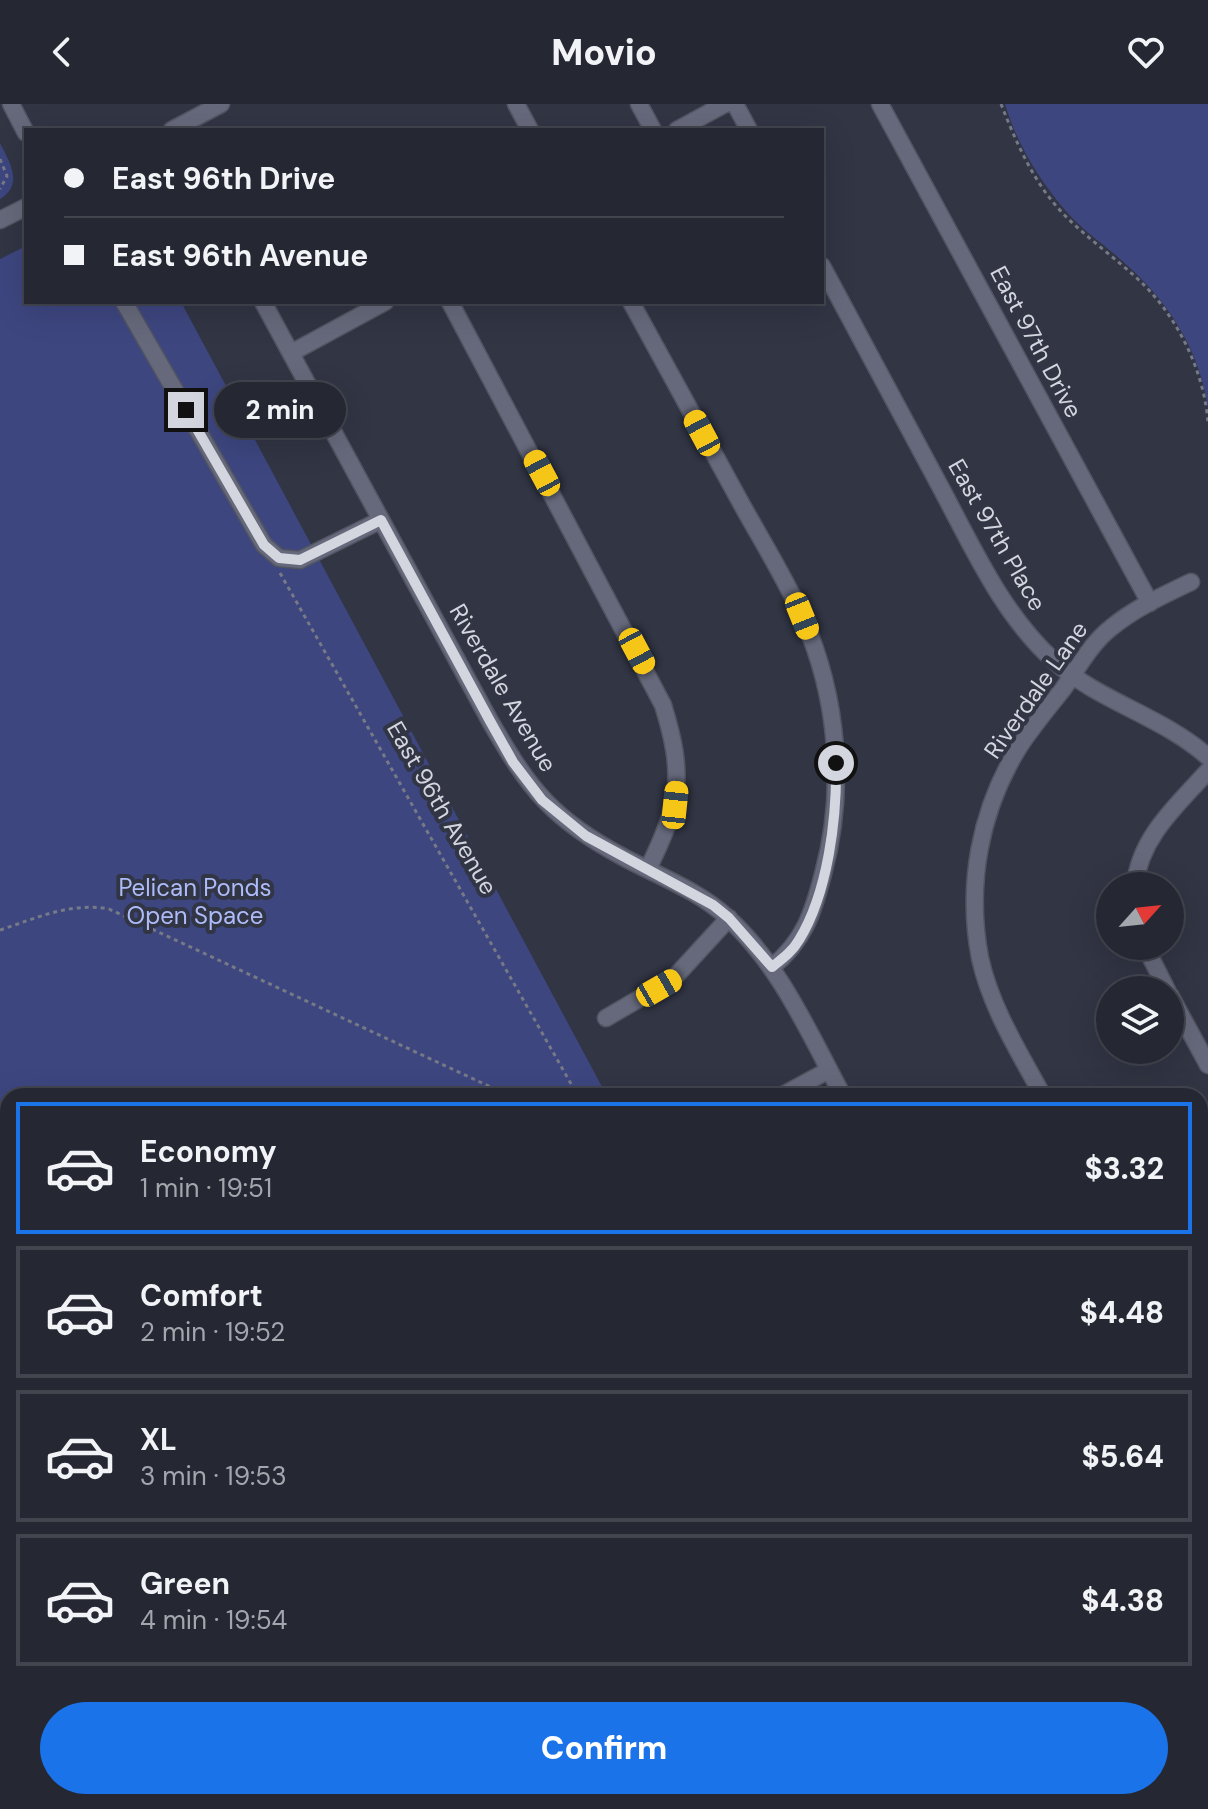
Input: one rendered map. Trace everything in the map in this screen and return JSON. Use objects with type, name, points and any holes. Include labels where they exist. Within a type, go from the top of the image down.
[{"type":"street","points":[[11,104],[24,129]]},
{"type":"street","points":[[176,128],[221,104]]},
{"type":"street","points":[[516,104],[529,128]]},
{"type":"street","points":[[639,104],[652,128]]},
{"type":"street","points":[[681,128],[725,104]]},
{"type":"street","points":[[735,104],[748,128]]},
{"type":"street","name":"East 97th Drive","points":[[880,104],[1150,603]]},
{"type":"street","points":[[0,220],[24,208]]},
{"type":"street","name":"East 97th Place","points":[[824,270],[990,580],[1024,629],[1041,649],[1072,675],[1101,695],[1178,733],[1208,757]]},
{"type":"street","points":[[125,304],[264,545],[279,558],[300,560],[381,520]]},
{"type":"street","name":"Riverdale Avenue","points":[[264,304],[490,721],[528,783],[542,800],[586,836],[700,897],[729,918],[772,967],[839,1088]]},
{"type":"street","points":[[291,353],[381,304]]},
{"type":"street","points":[[451,304],[663,705],[674,750],[677,785],[671,820],[648,869]]},
{"type":"street","points":[[632,304],[802,616],[827,694],[835,739],[836,786],[828,858],[809,921],[799,941],[772,967]]},
{"type":"street","name":"Riverdale Lane","points":[[1039,1088],[989,991],[979,947],[974,894],[982,836],[991,805],[1020,746],[1103,634],[1150,603],[1191,582]]},
{"type":"street","points":[[1138,872],[1145,846],[1160,824],[1208,771]]},
{"type":"street","points":[[606,1018],[673,979],[729,918]]},
{"type":"street","points":[[1184,1021],[1208,1065]]},
{"type":"street","points":[[796,1088],[829,1070]]},
{"type":"path","points":[[1001,104],[1016,144],[1052,201],[1143,283],[1169,314],[1200,382],[1208,424]]},
{"type":"path","points":[[0,159],[7,176],[0,189]]},
{"type":"path","name":"East 96th Avenue","points":[[280,573],[573,1088]]},
{"type":"path","points":[[0,930],[69,908],[87,905],[109,909],[493,1088]]},
{"type":"green space","points":[[1005,104],[1208,104],[1208,408],[1197,364],[1166,307],[1137,274],[1078,223],[1055,198],[1022,146]]},
{"type":"green space","points":[[0,143],[11,166],[13,180],[12,187],[0,199]]},
{"type":"green space","name":"Pelican Ponds Open Space","points":[[24,247],[24,304],[182,304],[603,1088],[0,1088],[0,259]]},
{"type":"route","points":[[186,410],[264,545],[279,558],[300,560],[381,520],[513,762],[542,800],[586,836],[713,905],[729,918],[772,967],[799,941],[818,895],[832,831],[836,763]]}]
